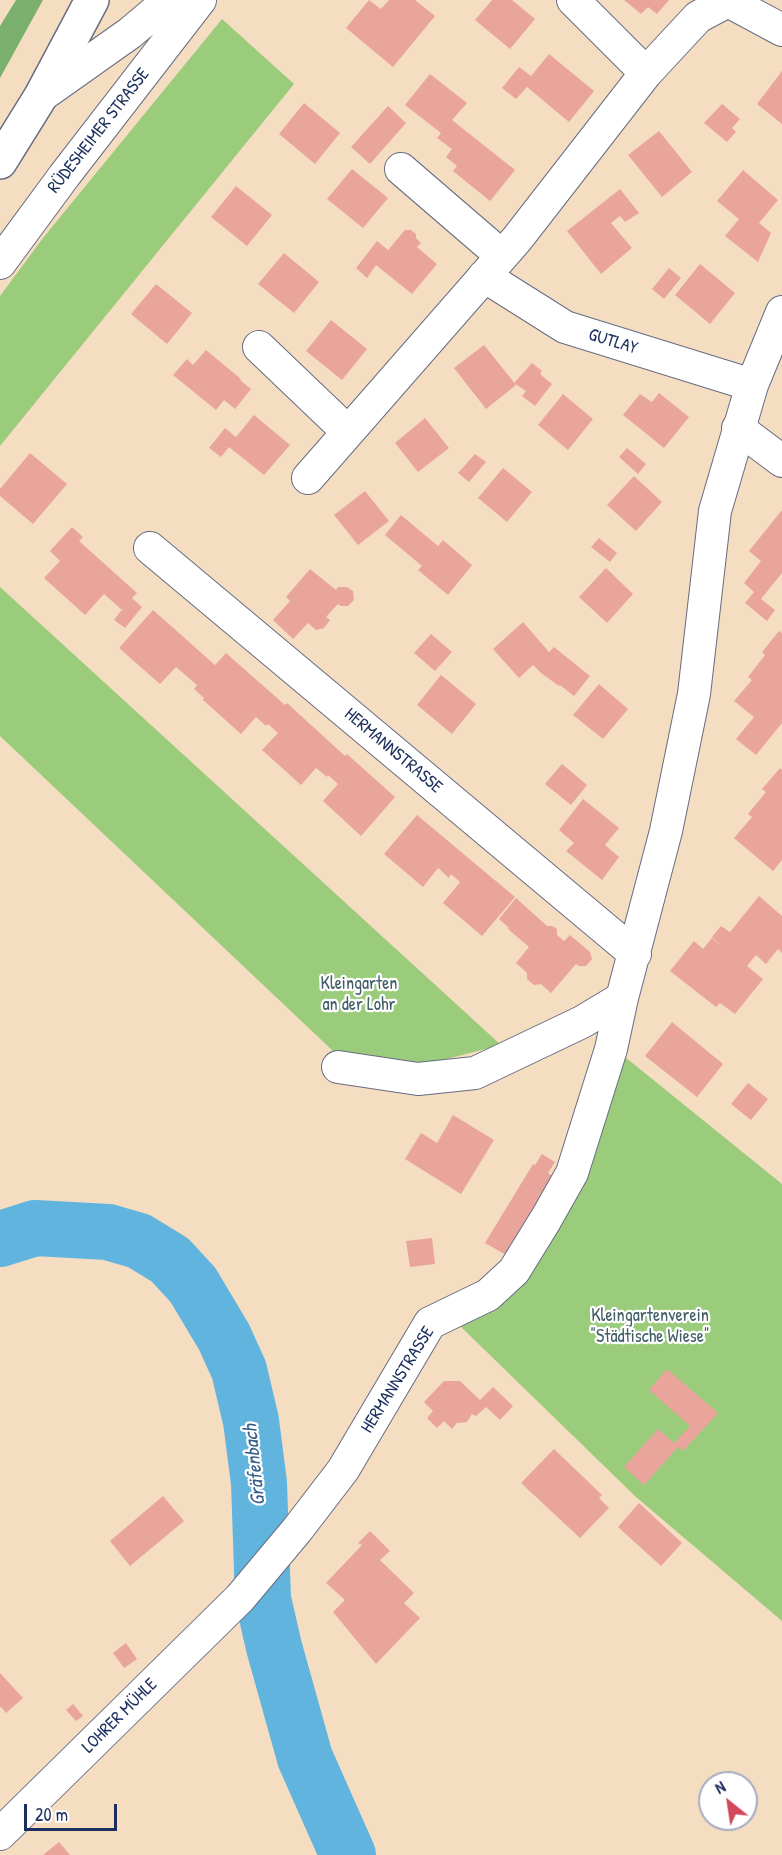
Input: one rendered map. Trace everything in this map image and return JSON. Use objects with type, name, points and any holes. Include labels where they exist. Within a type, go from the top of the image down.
[{"type":"main road","points":[[0,162],[41,96],[92,0]]},
{"type":"street","points":[[41,96],[130,33],[169,0]]},
{"type":"street","name":"RÜDESHEIMER STRASSE","points":[[0,263],[200,0]]},
{"type":"street","points":[[573,0],[646,73]]},
{"type":"street","points":[[308,478],[493,266],[646,73],[698,17],[728,0],[782,30]]},
{"type":"street","name":"GUTLAY","points":[[401,169],[493,266],[565,327],[752,385]]},
{"type":"street","name":"HERMANNSTRASSE","points":[[240,1598],[343,1470],[430,1323],[488,1295],[514,1271],[572,1173],[611,1049],[622,998],[666,831],[694,694],[715,511],[752,385],[782,312]]},
{"type":"street","points":[[259,347],[348,432]]},
{"type":"street","points":[[738,428],[782,461]]},
{"type":"street","name":"HERMANNSTRASSE","points":[[150,548],[635,954]]},
{"type":"street","points":[[338,1067],[418,1079],[475,1073],[582,1022],[622,998]]},
{"type":"street","name":"LOHRER MÜHLE","points":[[0,1834],[240,1598]]},
{"type":"green space","points":[[16,0],[43,0],[0,78],[0,26]]},
{"type":"green space","points":[[222,19],[294,84],[0,446],[0,296],[43,238]]},
{"type":"green space","name":"Kleingarten an der Lohr","points":[[0,587],[501,1045],[427,1064],[354,1060],[333,1051],[0,736]]},
{"type":"green space","name":"Kleingartenverein \"Städtische Wiese\"","points":[[625,1057],[782,1184],[782,1621],[636,1497],[459,1325],[512,1296],[576,1197],[595,1155]]},
{"type":"building","points":[[369,0],[381,9],[389,0],[415,0],[435,16],[393,67],[346,28]]},
{"type":"building","points":[[492,0],[512,0],[535,19],[510,49],[475,20]]},
{"type":"building","points":[[624,0],[669,0],[657,14],[648,7],[641,14]]},
{"type":"building","points":[[549,54],[594,91],[569,122],[527,87],[516,99],[502,88],[519,67],[531,76]]},
{"type":"building","points":[[782,71],[782,124],[757,104]]},
{"type":"building","points":[[430,74],[467,103],[452,120],[515,170],[490,201],[453,171],[457,166],[446,157],[452,149],[437,138],[441,133],[405,105]]},
{"type":"building","points":[[304,103],[340,133],[315,164],[279,134]]},
{"type":"building","points":[[722,104],[740,119],[732,128],[736,132],[727,142],[704,123]]},
{"type":"building","points":[[388,106],[406,123],[370,164],[351,147]]},
{"type":"building","points":[[659,131],[692,172],[662,197],[628,155]]},
{"type":"building","points":[[352,169],[388,198],[363,228],[327,199]]},
{"type":"building","points":[[743,170],[778,200],[759,223],[771,233],[758,262],[725,236],[739,219],[717,201]]},
{"type":"building","points":[[236,186],[272,215],[247,246],[211,217]]},
{"type":"building","points":[[620,189],[639,213],[625,222],[620,216],[611,223],[632,248],[601,274],[567,231]]},
{"type":"building","points":[[405,230],[411,230],[416,234],[416,238],[421,243],[417,247],[437,264],[412,294],[376,265],[367,278],[356,268],[377,241],[388,250]]},
{"type":"building","points":[[284,253],[319,282],[294,313],[258,284]]},
{"type":"building","points":[[700,264],[735,293],[710,324],[675,295]]},
{"type":"building","points":[[669,268],[681,278],[664,299],[652,289]]},
{"type":"building","points":[[156,284],[192,313],[167,344],[131,314]]},
{"type":"building","points":[[331,320],[367,349],[342,380],[306,351]]},
{"type":"building","points":[[484,345],[516,385],[486,409],[454,368]]},
{"type":"building","points":[[206,350],[251,389],[235,409],[224,400],[216,410],[173,375],[187,359],[193,365]]},
{"type":"building","points":[[532,363],[552,384],[535,406],[522,396],[526,391],[514,383]]},
{"type":"building","points":[[659,393],[689,417],[664,448],[623,415],[640,394],[652,402]]},
{"type":"building","points":[[563,394],[593,419],[568,450],[538,425]]},
{"type":"building","points":[[254,415],[290,445],[264,475],[229,447],[221,457],[209,448],[225,428],[236,437]]},
{"type":"building","points":[[425,418],[449,448],[418,472],[395,443]]},
{"type":"building","points":[[627,448],[646,464],[638,474],[619,457]]},
{"type":"building","points":[[30,453],[67,484],[33,524],[0,496],[0,489]]},
{"type":"building","points":[[475,454],[486,462],[469,482],[458,473]]},
{"type":"building","points":[[503,468],[532,492],[507,522],[478,498]]},
{"type":"building","points":[[634,476],[662,502],[636,531],[607,505]]},
{"type":"building","points":[[365,491],[389,521],[358,545],[334,515]]},
{"type":"building","points":[[782,510],[782,573],[761,599],[775,610],[767,621],[745,603],[754,592],[744,583],[761,561],[749,551]]},
{"type":"building","points":[[401,515],[438,546],[443,540],[472,565],[448,595],[418,570],[422,566],[385,535]]},
{"type":"building","points":[[72,527],[83,537],[79,541],[137,593],[132,598],[142,607],[125,628],[114,620],[122,610],[104,594],[85,615],[44,578],[60,561],[50,551]]},
{"type":"building","points":[[599,538],[617,553],[610,562],[591,547]]},
{"type":"building","points":[[606,568],[633,594],[607,623],[579,597]]},
{"type":"building","points":[[310,569],[336,590],[338,587],[347,587],[353,591],[354,600],[348,606],[338,604],[326,617],[330,620],[324,628],[316,630],[308,623],[293,639],[273,620],[290,601],[286,597]]},
{"type":"building","points":[[153,610],[215,665],[226,653],[395,797],[361,836],[323,801],[338,784],[328,775],[327,777],[316,768],[301,785],[262,750],[278,733],[268,724],[266,726],[256,717],[241,734],[203,700],[204,698],[194,689],[197,685],[176,667],[160,684],[119,648]]},
{"type":"building","points":[[523,622],[549,652],[554,647],[590,676],[574,696],[533,665],[519,678],[493,649]]},
{"type":"building","points":[[779,631],[782,633],[782,723],[756,755],[736,739],[754,717],[734,701],[752,680],[748,677],[765,655],[762,652]]},
{"type":"building","points":[[431,634],[452,652],[435,671],[414,653]]},
{"type":"building","points":[[441,675],[476,704],[452,734],[417,705]]},
{"type":"building","points":[[599,684],[628,709],[603,739],[573,715]]},
{"type":"building","points":[[562,764],[587,785],[571,805],[545,784]]},
{"type":"building","points":[[780,768],[782,770],[782,860],[773,871],[734,838],[752,817],[748,814],[766,792],[762,789]]},
{"type":"building","points":[[583,799],[619,828],[605,845],[619,857],[602,880],[566,851],[574,843],[559,830]]},
{"type":"building","points":[[417,815],[515,897],[482,936],[443,903],[460,882],[451,874],[449,878],[438,868],[423,887],[384,854]]},
{"type":"building","points":[[759,896],[782,916],[782,953],[778,949],[766,964],[756,955],[747,966],[763,979],[735,1014],[720,1003],[716,1007],[670,971],[694,941],[703,949],[712,938],[722,947],[712,937],[721,926],[730,932]]},
{"type":"building","points":[[516,898],[547,926],[557,929],[557,935],[564,941],[570,935],[590,952],[592,959],[586,966],[576,964],[551,993],[541,984],[534,985],[527,979],[527,973],[516,963],[529,947],[499,919]]},
{"type":"building","points":[[672,1022],[723,1064],[697,1097],[645,1056]]},
{"type":"building","points":[[748,1083],[768,1099],[751,1120],[731,1104]]},
{"type":"building","points":[[453,1115],[494,1140],[461,1194],[405,1159],[421,1133],[437,1143]]},
{"type":"building","points":[[542,1154],[555,1162],[548,1173],[553,1176],[506,1255],[485,1243],[533,1164],[535,1165]]},
{"type":"building","points":[[432,1238],[435,1264],[410,1267],[406,1241]]},
{"type":"building","points":[[667,1369],[718,1413],[683,1451],[678,1447],[644,1485],[624,1467],[658,1429],[674,1443],[690,1426],[649,1390]]},
{"type":"building","points":[[444,1381],[460,1381],[480,1400],[493,1387],[513,1406],[500,1420],[486,1407],[476,1416],[472,1414],[467,1422],[457,1423],[452,1429],[444,1421],[437,1428],[427,1418],[433,1411],[424,1402]]},
{"type":"building","points":[[554,1449],[602,1495],[599,1498],[609,1508],[580,1538],[521,1483]]},
{"type":"building","points":[[163,1496],[184,1521],[130,1566],[110,1541]]},
{"type":"building","points":[[639,1503],[682,1543],[661,1566],[618,1527]]},
{"type":"building","points":[[370,1531],[390,1551],[380,1560],[414,1593],[404,1603],[420,1618],[376,1664],[333,1612],[345,1600],[326,1583],[362,1545],[358,1543]]},
{"type":"building","points":[[126,1643],[137,1659],[124,1668],[113,1653]]},
{"type":"building","points":[[0,1673],[23,1698],[6,1713],[0,1708]]},
{"type":"building","points":[[73,1704],[83,1716],[76,1721],[66,1710]]},
{"type":"building","points":[[59,1842],[70,1855],[43,1855]]},
{"type":"waterway","name":"Gräfenbach","points":[[0,1239],[35,1228],[108,1232],[139,1241],[170,1260],[193,1285],[224,1337],[239,1370],[251,1421],[259,1483],[263,1599],[274,1647],[305,1758],[348,1855]]}]
